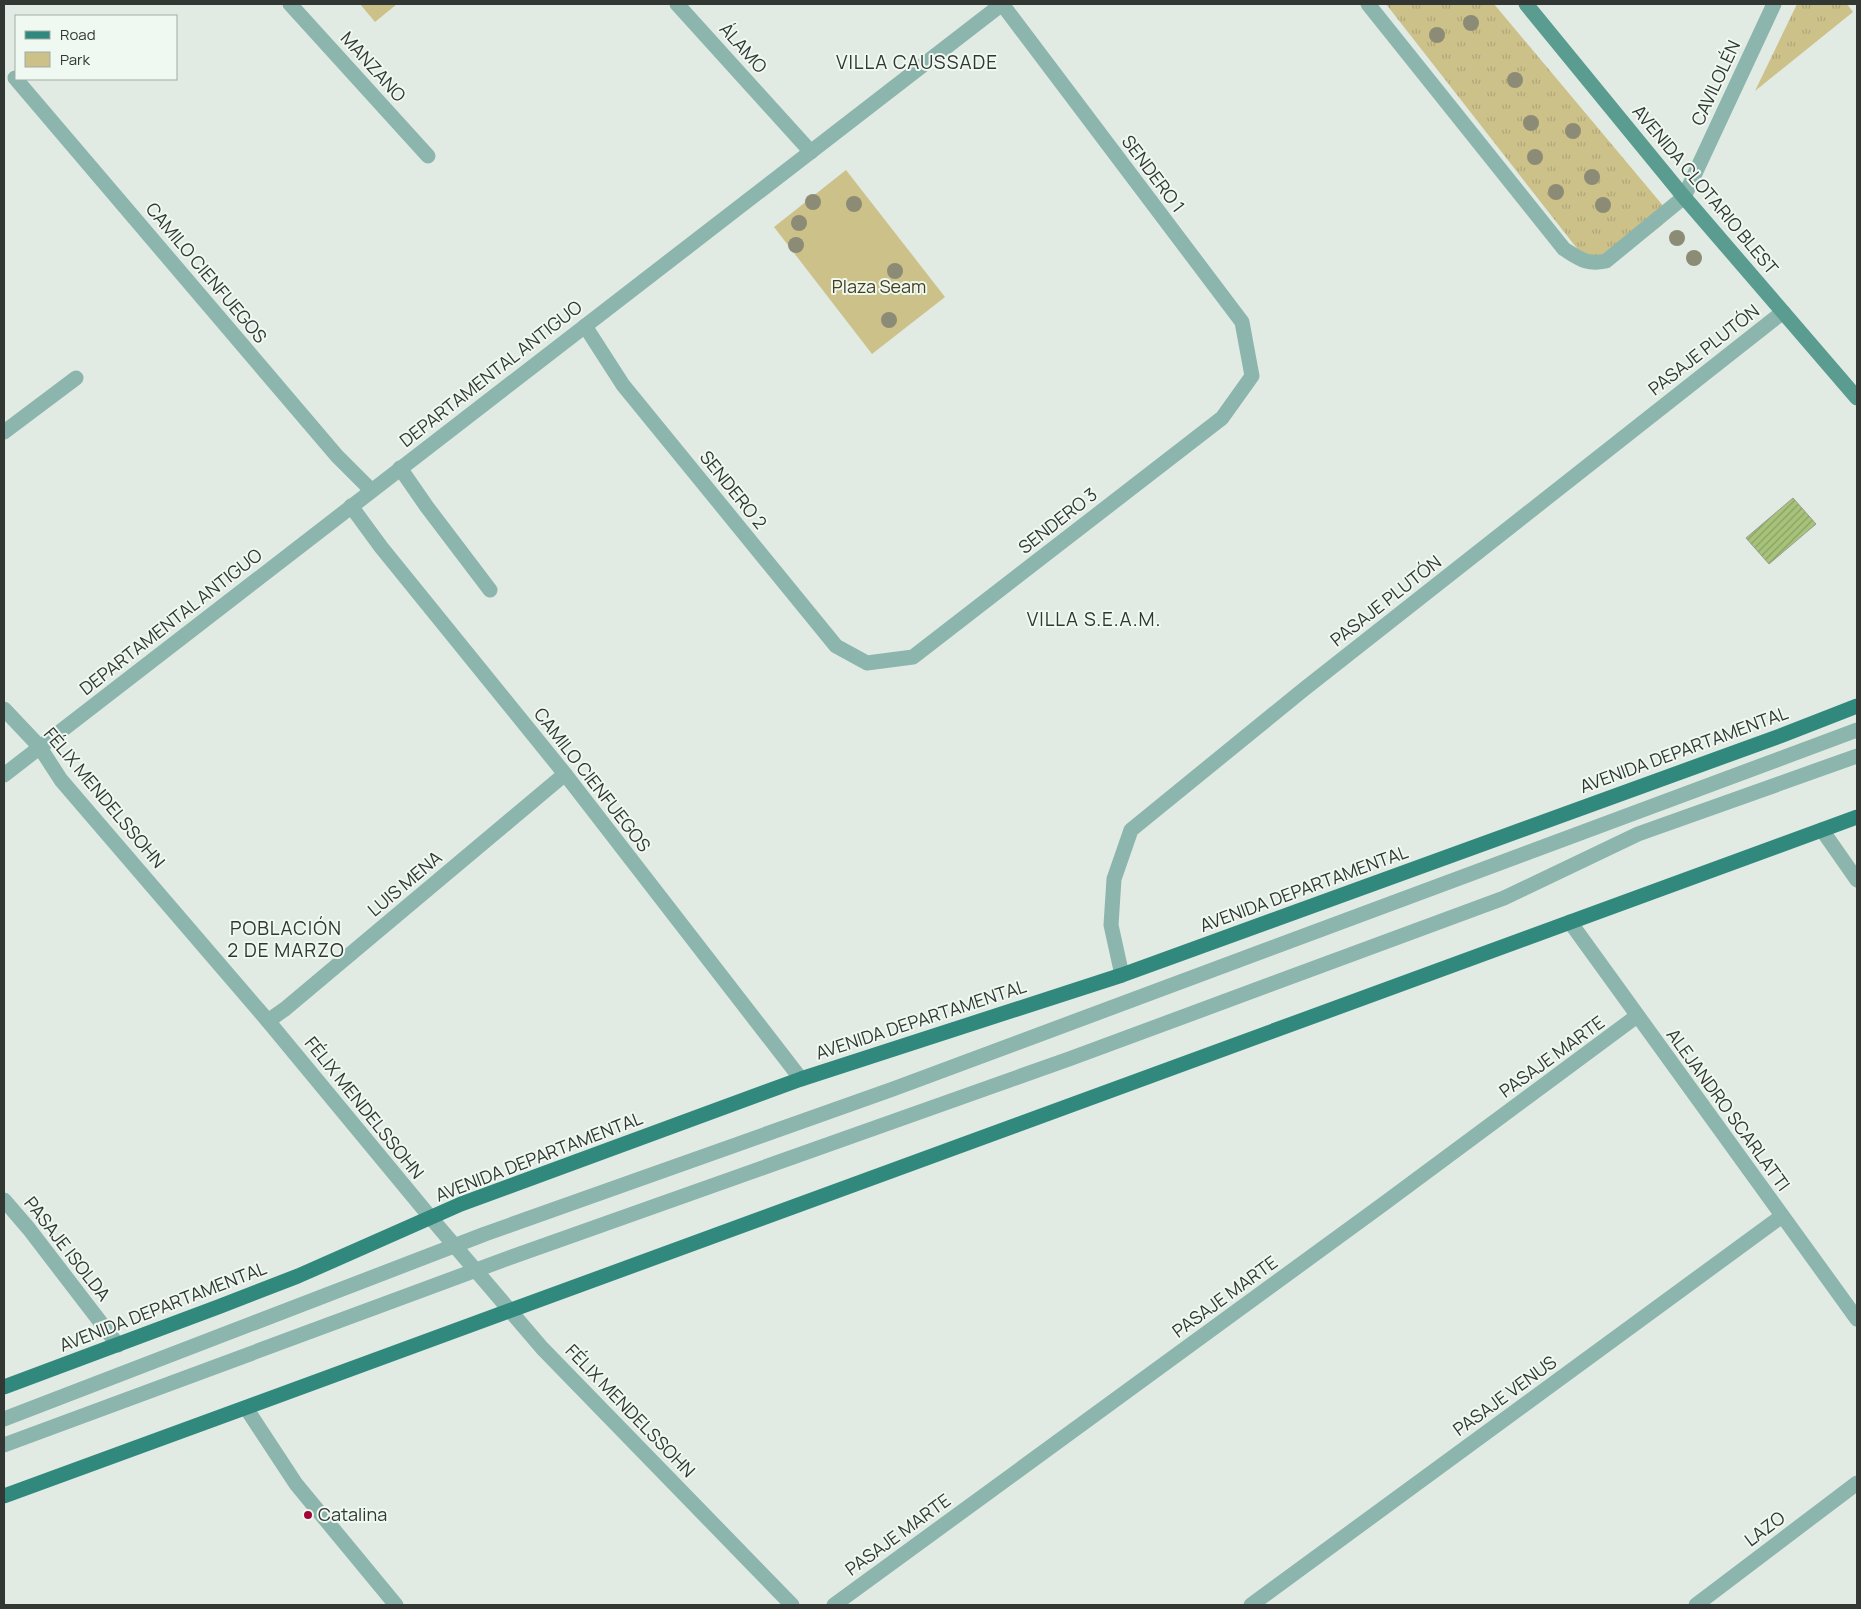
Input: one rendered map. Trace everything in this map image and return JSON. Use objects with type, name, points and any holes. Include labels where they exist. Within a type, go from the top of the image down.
[{"type":"main road","name":"AVENIDA CLOTARIO BLEST","points":[[1526,4],[1684,197],[1857,398]]},
{"type":"main road","name":"AVENIDA DEPARTAMENTAL","points":[[4,1387],[298,1276],[468,1201],[801,1079],[1122,975],[1857,706]]},
{"type":"main road","points":[[4,1496],[511,1312],[1857,817]]},
{"type":"street","name":"MANZANO","points":[[290,4],[428,156]]},
{"type":"street","name":"ÁLAMO","points":[[678,4],[811,152]]},
{"type":"street","name":"DEPARTAMENTAL ANTIGUO","points":[[4,775],[39,746],[1002,4]]},
{"type":"street","name":"SENDERO 1","points":[[1002,4],[1242,322],[1252,376]]},
{"type":"street","name":"CAVILOLÉN","points":[[1368,4],[1564,249],[1582,260],[1595,263],[1606,260],[1684,197],[1774,4]]},
{"type":"street","name":"CAMILO CIENFUEGOS","points":[[17,80],[337,456],[371,490]]},
{"type":"street","name":"PASAJE PLUTÓN","points":[[1122,975],[1111,925],[1114,879],[1131,830],[1289,702],[1783,312]]},
{"type":"street","name":"SENDERO 2","points":[[585,326],[624,385],[836,646],[867,663]]},
{"type":"street","name":"SENDERO 3","points":[[867,663],[913,656],[1222,418],[1252,376]]},
{"type":"street","points":[[4,432],[76,378]]},
{"type":"street","points":[[400,468],[490,590]]},
{"type":"street","name":"CAMILO CIENFUEGOS","points":[[351,506],[380,547],[565,774],[801,1079]]},
{"type":"street","name":"FÉLIX MENDELSSOHN","points":[[4,709],[39,746],[61,780],[268,1020],[454,1246],[542,1348],[792,1605]]},
{"type":"street","points":[[4,1419],[454,1246],[893,1090],[1857,730]]},
{"type":"street","points":[[4,1445],[476,1270],[1069,1059],[1504,898],[1638,834],[1857,756]]},
{"type":"street","name":"LUIS MENA","points":[[268,1020],[285,1009],[565,774]]},
{"type":"street","points":[[1822,830],[1857,880]]},
{"type":"street","name":"ALEJANDRO SCARLATTI","points":[[1570,922],[1857,1319]]},
{"type":"street","name":"PASAJE MARTE","points":[[834,1605],[1374,1211],[1637,1016]]},
{"type":"street","name":"PASAJE ISOLDA","points":[[4,1200],[30,1229],[118,1345]]},
{"type":"street","name":"PASAJE VENUS","points":[[1251,1605],[1782,1216]]},
{"type":"street","points":[[246,1408],[296,1484],[396,1605]]},
{"type":"street","name":"LAZO","points":[[1696,1605],[1857,1483]]},
{"type":"green space","points":[[360,4],[397,4],[375,22]]},
{"type":"green space","points":[[1386,4],[1494,4],[1665,208],[1663,224],[1611,265],[1586,260]]},
{"type":"green space","points":[[1797,4],[1847,4],[1853,12],[1755,91]]},
{"type":"green space","name":"Plaza Seam","points":[[846,170],[945,297],[872,354],[774,227]]},
{"type":"building","points":[[1793,498],[1816,524],[1769,564],[1746,538]]},
{"type":"place","name":"Catalina","points":[[308,1515]]},
{"type":"district","name":"VILLA CAUSSADE","points":[[917,62]]},
{"type":"district","name":"VILLA S.E.A.M.","points":[[1094,619]]},
{"type":"district","name":"POBLACIÓN 2 DE MARZO","points":[[286,939]]}]
